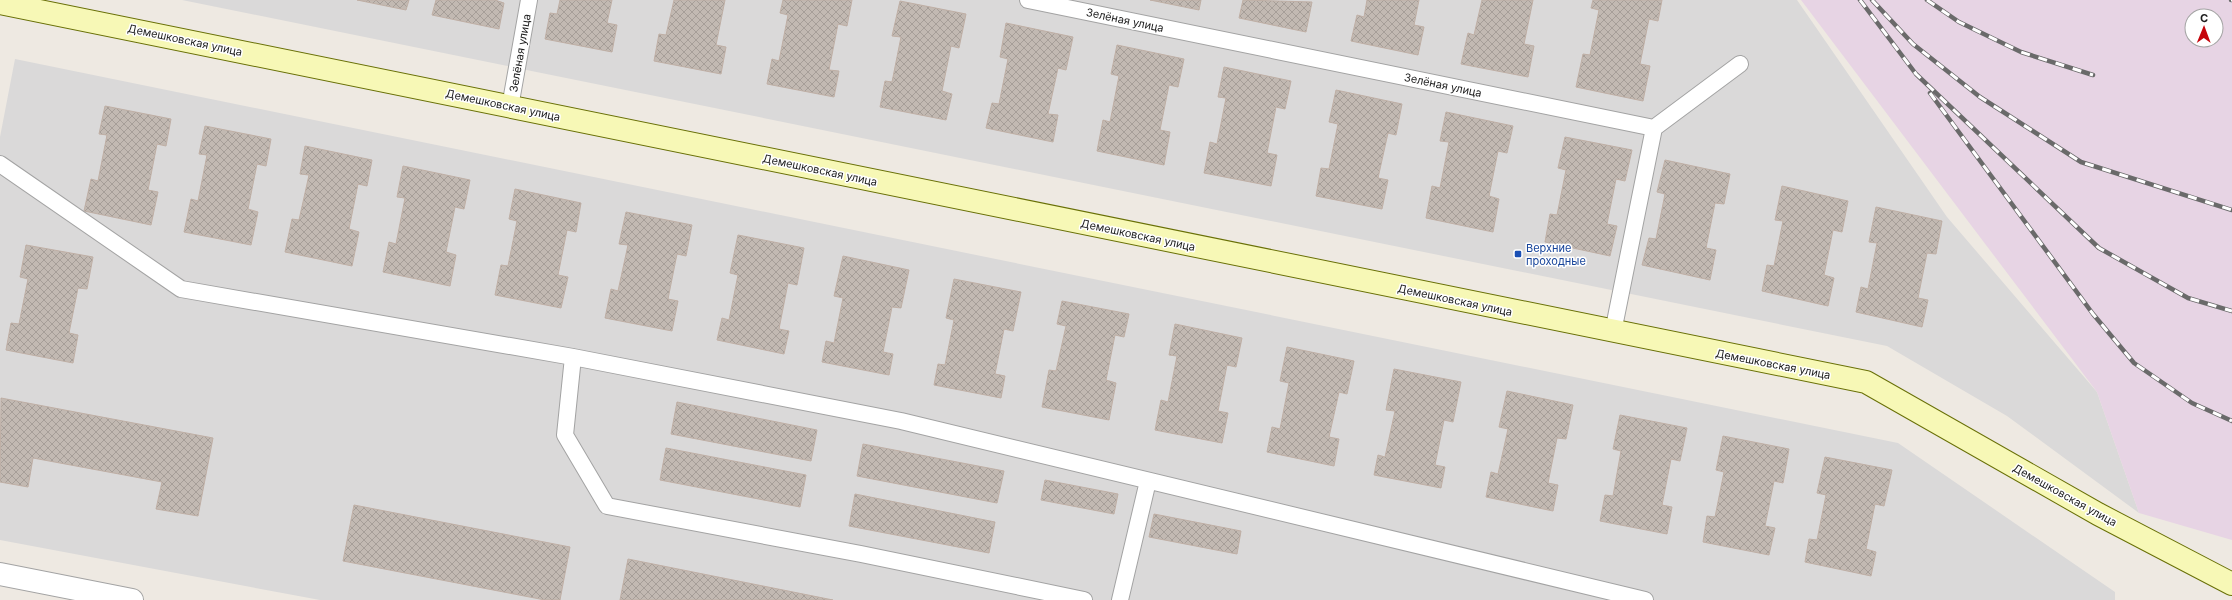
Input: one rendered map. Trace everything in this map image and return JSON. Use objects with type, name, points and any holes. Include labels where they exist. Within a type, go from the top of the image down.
[{"type":"street","name":"Демешковская улица","points":[[0,3],[1613,332],[1866,382],[2091,510],[2232,584]]},
{"type":"street","points":[[0,574],[132,600]]},
{"type":"lane","name":"Зелёная улица","points":[[510,107],[529,0]]},
{"type":"lane","name":"Зелёная улица","points":[[1028,0],[1654,128]]},
{"type":"lane","points":[[1613,332],[1654,128],[1740,64]]},
{"type":"lane","points":[[0,164],[181,289],[573,357],[901,421],[1645,600]]},
{"type":"lane","points":[[573,357],[565,435],[607,506],[860,554],[1084,600]]},
{"type":"lane","points":[[1120,600],[1148,481]]},
{"type":"shaded area","points":[[182,0],[1797,0],[1947,217],[2097,392],[2139,513],[2007,416],[1887,346]]},
{"type":"shaded area","points":[[1801,0],[2232,0],[2232,540],[2139,513],[2097,392]]},
{"type":"shaded area","points":[[15,59],[1898,443],[2115,592],[2115,600],[320,600],[0,540],[0,137]]},
{"type":"building","points":[[357,0],[409,0],[406,10]]},
{"type":"building","points":[[436,0],[495,0],[504,3],[499,29],[432,15]]},
{"type":"building","points":[[560,0],[612,0],[607,23],[617,25],[612,52],[545,39],[550,13],[557,14]]},
{"type":"building","points":[[674,0],[725,0],[716,45],[726,47],[721,74],[654,61],[659,34],[666,35]]},
{"type":"building","points":[[783,0],[852,0],[847,26],[838,24],[829,70],[839,71],[834,97],[767,84],[772,59],[779,61],[788,15],[780,13]]},
{"type":"building","points":[[1150,0],[1201,0],[1199,10]]},
{"type":"building","points":[[1243,0],[1312,2],[1306,32],[1239,18]]},
{"type":"building","points":[[1367,0],[1419,0],[1414,25],[1424,27],[1418,55],[1351,41],[1357,15],[1364,17]]},
{"type":"building","points":[[1482,0],[1533,0],[1524,44],[1534,46],[1528,77],[1461,64],[1468,33],[1474,35]]},
{"type":"building","points":[[1593,0],[1662,0],[1658,21],[1649,19],[1640,64],[1650,66],[1643,101],[1576,87],[1583,54],[1590,55],[1599,10],[1591,8]]},
{"type":"building","points":[[900,1],[966,14],[959,48],[951,46],[942,91],[952,94],[946,120],[880,107],[885,81],[892,82],[901,37],[892,36]]},
{"type":"building","points":[[1006,23],[1073,37],[1066,70],[1058,68],[1048,114],[1058,115],[1053,142],[986,128],[992,103],[999,104],[1008,59],[1000,57]]},
{"type":"building","points":[[1117,45],[1184,59],[1178,87],[1169,85],[1160,130],[1170,132],[1164,165],[1097,151],[1103,120],[1110,122],[1119,76],[1111,74]]},
{"type":"building","points":[[1224,67],[1291,81],[1285,109],[1276,107],[1267,153],[1277,155],[1271,186],[1204,173],[1210,142],[1217,144],[1226,98],[1218,97]]},
{"type":"building","points":[[1336,90],[1402,104],[1396,135],[1388,133],[1378,178],[1388,180],[1382,209],[1316,196],[1321,168],[1329,169],[1338,124],[1329,122]]},
{"type":"building","points":[[105,106],[171,119],[166,146],[157,144],[148,190],[158,192],[151,225],[84,211],[91,179],[98,181],[107,135],[99,134]]},
{"type":"building","points":[[1446,112],[1513,126],[1507,153],[1498,151],[1489,196],[1499,199],[1493,232],[1426,218],[1432,186],[1440,188],[1449,142],[1440,141]]},
{"type":"building","points":[[205,126],[271,139],[266,166],[257,164],[248,209],[258,212],[251,245],[184,232],[191,199],[198,201],[207,155],[199,154]]},
{"type":"building","points":[[1565,137],[1632,150],[1625,181],[1616,179],[1607,224],[1617,226],[1610,256],[1545,242],[1550,214],[1557,215],[1566,170],[1558,168]]},
{"type":"building","points":[[305,146],[372,160],[367,186],[358,184],[349,229],[359,232],[352,266],[285,252],[292,219],[299,220],[309,175],[300,174]]},
{"type":"building","points":[[1665,160],[1730,174],[1724,204],[1715,203],[1706,248],[1716,250],[1710,280],[1642,265],[1649,238],[1656,239],[1665,194],[1657,192]]},
{"type":"building","points":[[403,166],[470,180],[464,209],[455,207],[446,252],[456,255],[450,286],[383,272],[389,242],[396,244],[405,198],[397,197]]},
{"type":"building","points":[[1782,186],[1848,201],[1842,232],[1833,230],[1824,275],[1834,278],[1828,306],[1762,291],[1767,265],[1774,266],[1783,221],[1775,220]]},
{"type":"building","points":[[515,189],[581,203],[576,232],[567,230],[558,275],[568,277],[561,308],[495,295],[501,265],[508,266],[517,221],[509,219]]},
{"type":"building","points":[[1876,207],[1942,221],[1936,254],[1927,253],[1918,298],[1928,300],[1922,327],[1856,312],[1861,287],[1868,289],[1877,243],[1869,242]]},
{"type":"building","points":[[626,212],[692,225],[686,256],[677,254],[668,299],[678,301],[672,331],[605,318],[611,289],[618,291],[628,245],[619,244]]},
{"type":"building","points":[[738,235],[804,248],[797,285],[788,283],[779,329],[789,331],[784,354],[717,340],[722,318],[729,320],[738,275],[730,273]]},
{"type":"building","points":[[26,245],[93,257],[87,289],[78,288],[69,333],[78,335],[73,363],[6,350],[11,323],[19,324],[28,279],[20,277]]},
{"type":"building","points":[[843,256],[909,270],[901,308],[892,307],[883,352],[893,354],[889,375],[822,362],[826,341],[834,343],[843,298],[834,296]]},
{"type":"building","points":[[954,279],[1021,292],[1013,331],[1004,329],[995,374],[1005,376],[1001,398],[934,385],[938,364],[945,365],[954,320],[946,318]]},
{"type":"building","points":[[1062,301],[1129,314],[1124,337],[1115,335],[1106,380],[1116,383],[1109,420],[1042,407],[1049,370],[1056,371],[1066,326],[1057,324]]},
{"type":"building","points":[[1175,324],[1242,338],[1236,367],[1227,365],[1218,411],[1228,413],[1222,443],[1155,430],[1161,400],[1168,402],[1177,356],[1169,355]]},
{"type":"building","points":[[1287,347],[1354,361],[1347,394],[1339,392],[1329,437],[1339,439],[1334,466],[1267,452],[1272,427],[1280,429],[1289,383],[1280,381]]},
{"type":"building","points":[[1394,369],[1461,382],[1453,422],[1444,420],[1435,465],[1445,467],[1441,488],[1374,475],[1378,455],[1385,457],[1395,411],[1386,410]]},
{"type":"building","points":[[1507,391],[1573,405],[1566,439],[1557,438],[1548,483],[1558,485],[1553,511],[1486,497],[1491,472],[1498,474],[1508,429],[1499,427]]},
{"type":"building","points":[[1,398],[213,438],[198,516],[156,509],[162,482],[33,458],[28,487],[0,482]]},
{"type":"building","points":[[677,402],[817,430],[811,461],[671,434]]},
{"type":"building","points":[[1620,415],[1687,428],[1680,461],[1671,459],[1662,505],[1672,507],[1667,534],[1600,521],[1605,495],[1613,496],[1621,451],[1613,449]]},
{"type":"building","points":[[1723,436],[1789,449],[1783,483],[1774,481],[1765,526],[1775,528],[1769,555],[1703,542],[1707,516],[1715,517],[1724,472],[1716,470]]},
{"type":"building","points":[[863,444],[1004,471],[997,503],[857,476]]},
{"type":"building","points":[[666,448],[806,475],[800,507],[660,480]]},
{"type":"building","points":[[1825,457],[1892,470],[1884,506],[1875,504],[1866,549],[1876,552],[1871,576],[1805,562],[1809,539],[1817,540],[1826,495],[1817,493]]},
{"type":"building","points":[[1045,480],[1118,494],[1114,514],[1041,500]]},
{"type":"building","points":[[855,494],[995,522],[989,553],[849,526]]},
{"type":"building","points":[[354,505],[570,547],[560,600],[545,600],[343,561]]},
{"type":"building","points":[[1154,514],[1241,531],[1237,554],[1149,537]]},
{"type":"building","points":[[628,559],[833,600],[620,600]]},
{"type":"railway","points":[[1860,0],[1916,74],[2099,248],[2188,298],[2232,311]]},
{"type":"railway","points":[[1872,0],[1913,44],[1980,97],[2081,162],[2232,210]]},
{"type":"railway","points":[[1927,0],[1959,22],[2021,52],[2093,75]]},
{"type":"railway","points":[[1930,93],[2093,314],[2134,363],[2192,403],[2232,421]]},
{"type":"place","name":"Верхние проходные","points":[[1518,254]]}]
